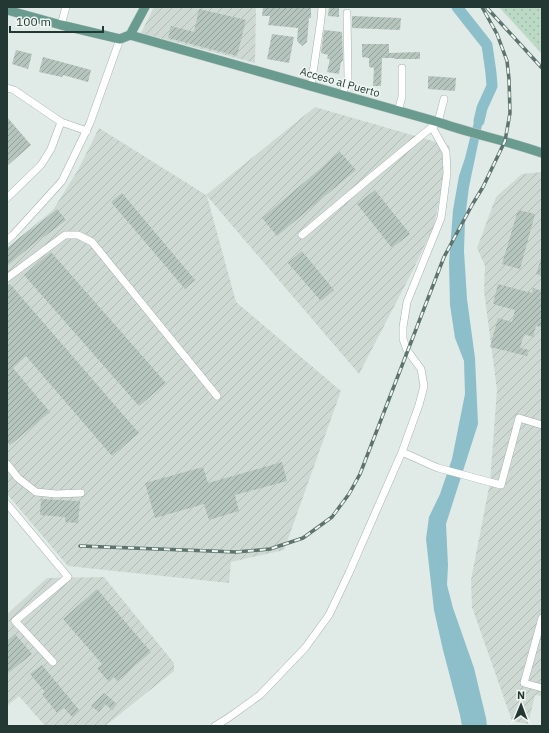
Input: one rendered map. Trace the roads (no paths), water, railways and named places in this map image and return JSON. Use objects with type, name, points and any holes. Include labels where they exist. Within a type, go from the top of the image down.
[{"type":"main road","points":[[7,10],[120,39],[130,35],[145,7]]},
{"type":"main road","name":"Acceso al Puerto","points":[[130,35],[398,111],[435,125],[456,128],[542,153]]},
{"type":"street","points":[[61,25],[66,7]]},
{"type":"street","points":[[311,86],[322,7]]},
{"type":"street","points":[[342,95],[348,79],[347,13]]},
{"type":"street","points":[[7,240],[62,181],[87,131],[120,39]]},
{"type":"street","points":[[398,111],[402,97],[402,68]]},
{"type":"street","points":[[7,88],[14,90],[61,122],[87,131]]},
{"type":"street","points":[[302,235],[435,125],[444,99]]},
{"type":"street","points":[[7,198],[41,165],[51,149],[61,122]]},
{"type":"street","points":[[215,726],[260,695],[305,648],[329,615],[349,574],[402,452],[419,405],[424,386],[422,368],[407,350],[403,339],[403,327],[407,302],[442,218],[447,173],[446,152],[435,125]]},
{"type":"street","points":[[7,278],[65,235],[78,235],[92,242],[217,396]]},
{"type":"street","points":[[402,452],[438,468],[501,484],[519,418],[542,425]]},
{"type":"street","points":[[7,464],[18,478],[36,492],[56,494],[81,493]]},
{"type":"street","points":[[7,504],[68,577],[15,621],[53,662]]},
{"type":"street","points":[[542,618],[524,683],[542,688]]},
{"type":"water","points":[[482,108],[483,120],[469,187],[465,219],[464,251],[467,299],[475,358],[478,424],[446,524],[448,565],[447,585],[453,608],[474,668],[487,726],[462,726],[434,610],[426,539],[429,517],[440,494],[452,459],[465,394],[464,361],[455,338],[450,305],[449,263],[453,210],[459,176],[475,118]]},
{"type":"waterway","points":[[457,7],[487,45],[492,86],[482,108],[479,121]]},
{"type":"railway","points":[[80,546],[236,552],[270,549],[303,538],[332,517],[349,494],[360,474],[444,257],[483,187],[505,141],[510,113],[507,61],[497,34],[482,7]]},
{"type":"railway","points":[[487,8],[542,68]]}]
